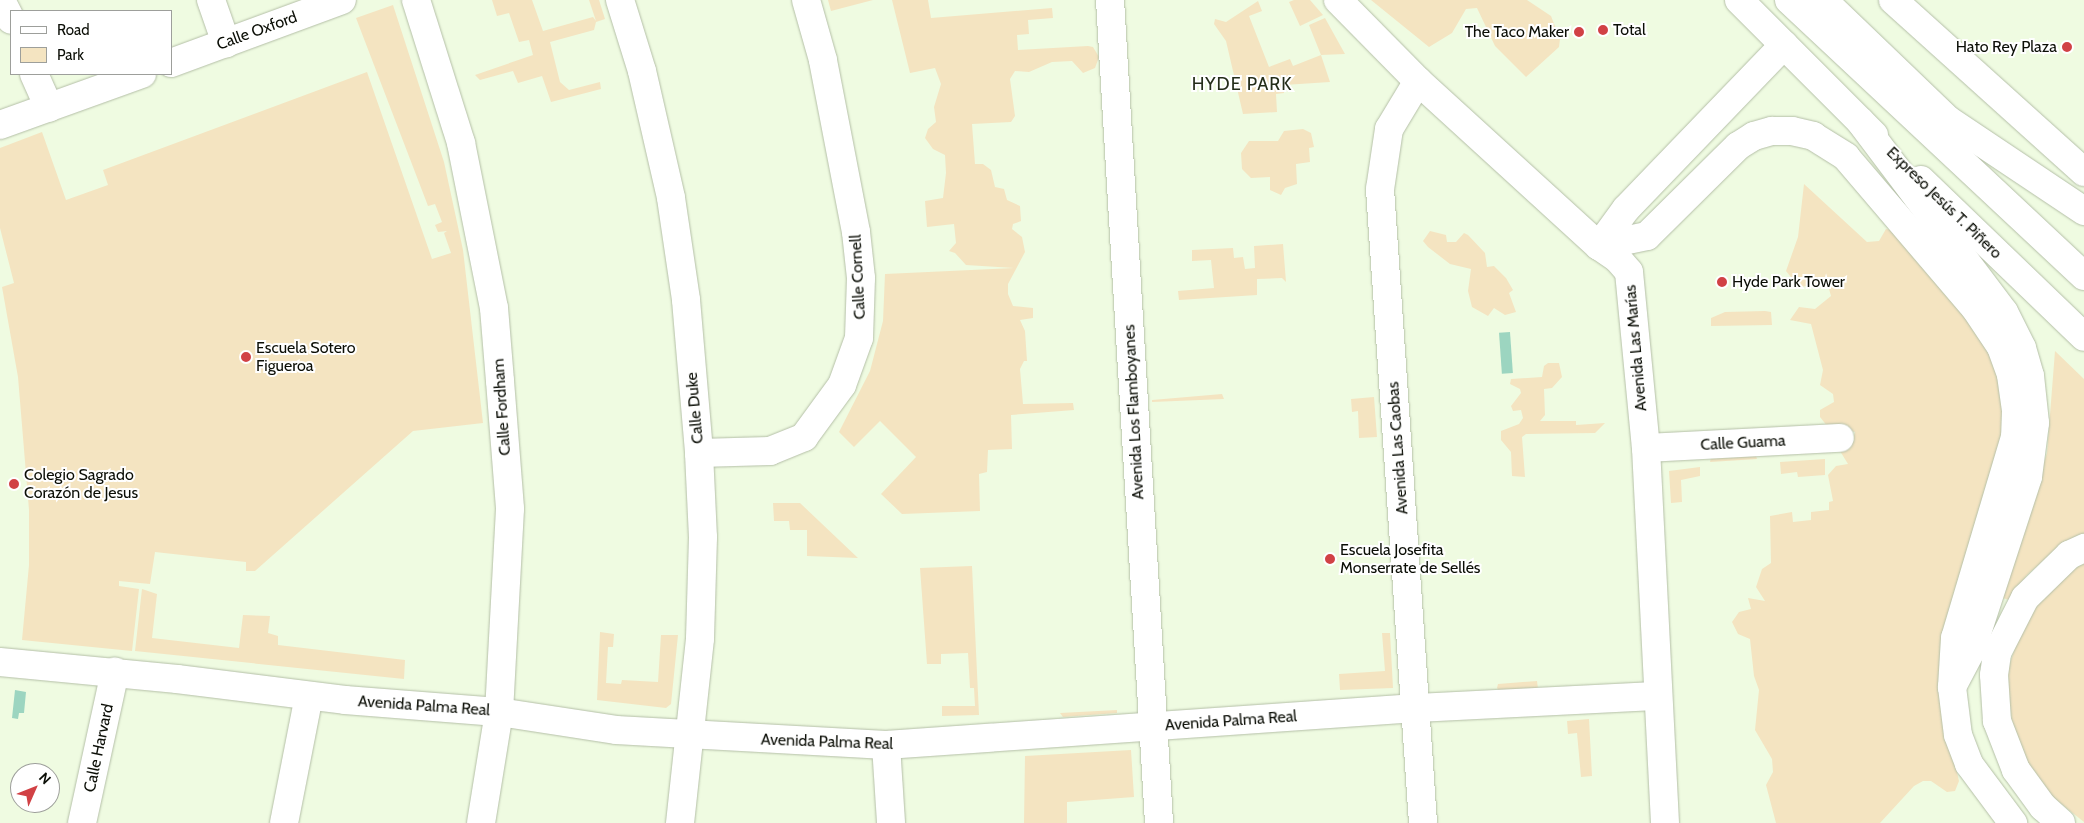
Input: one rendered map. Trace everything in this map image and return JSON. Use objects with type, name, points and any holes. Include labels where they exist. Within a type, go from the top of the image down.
[{"type":"main road","points":[[1,0],[10,18]]},
{"type":"main road","points":[[211,0],[226,43]]},
{"type":"main road","name":"Calle Oxford","points":[[172,63],[342,0]]},
{"type":"main road","name":"Calle Fordham","points":[[416,0],[461,143],[494,308],[510,509],[499,712],[482,823]]},
{"type":"main road","name":"Calle Duke","points":[[620,0],[642,71],[671,198],[686,300],[699,453],[703,537],[692,736],[680,823]]},
{"type":"main road","name":"Calle Cornell","points":[[699,453],[770,451],[804,436],[842,385],[860,338],[861,278],[855,222],[823,60],[806,0]]},
{"type":"main road","name":"Avenida Los Flamboyanes","points":[[1110,0],[1160,823]]},
{"type":"main road","name":"Avenida Las Marías","points":[[1338,0],[1418,82],[1599,246],[1617,258],[1629,272],[1646,448],[1656,696],[1665,823]]},
{"type":"main road","name":"Expreso Jesús T. Piñero","points":[[1739,0],[1860,121],[2084,338]]},
{"type":"main road","points":[[1789,0],[2084,276]]},
{"type":"main road","points":[[1893,0],[2084,172]]},
{"type":"main road","points":[[1835,4],[1948,120],[2084,211]]},
{"type":"main road","points":[[1599,246],[1626,209],[1784,45]]},
{"type":"main road","points":[[34,75],[48,108]]},
{"type":"main road","points":[[0,125],[139,75]]},
{"type":"main road","name":"Avenida Las Caobas","points":[[1418,82],[1389,129],[1380,189],[1423,823]]},
{"type":"main road","points":[[1860,121],[2004,312],[2022,348],[2030,376],[2035,423],[2028,477],[1971,651],[1952,687]]},
{"type":"main road","points":[[1629,272],[1647,236],[1738,146],[1754,136],[1772,131],[1803,132],[1846,157],[1975,308],[2001,347],[2011,375],[2016,411],[2015,437],[1955,638],[1952,687],[1958,735],[1969,764],[2013,823]]},
{"type":"main road","points":[[1599,246],[1647,236]]},
{"type":"main road","name":"Calle Guama","points":[[1646,448],[1840,438]]},
{"type":"main road","points":[[2061,823],[2043,807],[2016,770],[1997,721],[1994,676],[1997,653],[2025,598],[2068,554],[2084,548]]},
{"type":"main road","name":"Avenida Palma Real","points":[[0,662],[115,672],[310,696],[499,712],[616,730],[692,736],[886,745],[1416,708],[1656,696]]},
{"type":"main road","name":"Calle Harvard","points":[[82,823],[115,672]]},
{"type":"main road","points":[[284,823],[310,696]]},
{"type":"main road","points":[[886,745],[891,823]]},
{"type":"green space","points":[[492,0],[532,0],[543,31],[593,17],[596,21],[589,0],[599,0],[605,19],[596,22],[594,30],[550,42],[560,82],[569,90],[600,82],[601,89],[551,102],[542,76],[518,83],[513,71],[480,80],[475,75],[533,55],[529,40],[519,42],[509,13],[497,16]]},
{"type":"green space","points":[[828,0],[873,0],[831,11]]},
{"type":"green space","points":[[892,0],[928,0],[931,18],[1052,8],[1053,18],[1028,20],[1029,34],[1017,35],[1018,50],[1088,46],[1093,47],[1099,57],[1095,68],[1083,73],[1072,61],[1052,62],[1029,72],[1015,71],[1010,79],[1015,116],[1011,122],[972,124],[975,164],[983,164],[991,170],[995,187],[1004,189],[1007,200],[1020,206],[1021,221],[1013,224],[1012,229],[1022,237],[1025,252],[1008,284],[1008,294],[1013,306],[1033,308],[1033,318],[1020,320],[1025,331],[1027,361],[1024,361],[1020,369],[1023,404],[1073,403],[1074,410],[1011,415],[1012,449],[988,450],[987,472],[979,474],[980,511],[902,514],[881,494],[916,457],[880,421],[854,447],[839,432],[870,371],[883,321],[885,274],[1014,268],[966,265],[955,253],[949,251],[956,243],[954,224],[927,227],[925,201],[943,198],[946,173],[945,155],[933,149],[925,138],[928,129],[936,122],[934,107],[941,84],[935,68],[910,73]]},
{"type":"green space","points":[[1294,0],[1310,0],[1323,15],[1300,26],[1289,2]]},
{"type":"green space","points":[[1371,0],[1527,0],[1551,16],[1560,39],[1559,47],[1526,77],[1495,46],[1477,8],[1466,9],[1452,33],[1429,47]]},
{"type":"green space","points":[[1258,1],[1262,11],[1249,16],[1269,67],[1290,59],[1293,66],[1321,55],[1330,82],[1284,85],[1284,93],[1276,94],[1277,112],[1243,114],[1226,41],[1214,24],[1215,19],[1226,22]]},
{"type":"green space","name":"Escuela Sotero Figueroa","points":[[393,5],[444,162],[463,250],[483,423],[413,431],[255,571],[246,571],[246,562],[155,552],[150,584],[119,581],[119,586],[139,589],[132,651],[22,640],[29,565],[29,510],[18,377],[2,287],[14,283],[0,228],[0,148],[42,132],[66,200],[108,185],[103,170],[367,72],[432,259],[451,253],[444,233],[447,231],[438,232],[435,225],[442,222],[435,204],[428,206],[356,18]]},
{"type":"green space","points":[[1325,18],[1345,54],[1321,55],[1309,25]]},
{"type":"green space","points":[[1303,129],[1311,133],[1314,147],[1309,148],[1310,162],[1296,164],[1297,184],[1285,188],[1281,195],[1270,190],[1270,177],[1251,178],[1242,169],[1241,153],[1249,141],[1278,141],[1284,131]]},
{"type":"green space","points":[[1804,184],[1867,242],[1879,241],[1886,229],[1900,232],[1995,346],[2009,425],[1950,742],[1959,781],[1955,791],[1947,792],[1931,781],[1923,781],[1914,786],[1880,823],[1776,823],[1766,785],[1773,772],[1772,759],[1755,730],[1759,690],[1754,676],[1750,639],[1738,634],[1732,622],[1739,612],[1751,609],[1748,598],[1765,601],[1756,587],[1762,569],[1771,563],[1770,516],[1792,512],[1793,522],[1811,520],[1811,512],[1829,510],[1829,502],[1833,501],[1828,475],[1836,466],[1848,464],[1840,451],[1852,441],[1855,432],[1828,427],[1820,417],[1820,410],[1834,402],[1833,394],[1820,385],[1823,370],[1811,324],[1790,320],[1799,307],[1815,309],[1831,296],[1829,289],[1816,285],[1799,287],[1786,271],[1798,237]]},
{"type":"green space","points":[[1430,231],[1446,235],[1447,242],[1456,242],[1464,233],[1468,235],[1485,253],[1487,267],[1494,266],[1506,278],[1513,290],[1509,293],[1516,312],[1505,315],[1494,308],[1488,316],[1472,307],[1468,291],[1471,269],[1450,264],[1428,247],[1423,241]]},
{"type":"green space","points":[[1283,244],[1286,282],[1282,278],[1257,279],[1257,295],[1179,300],[1178,291],[1214,288],[1211,260],[1192,261],[1192,250],[1233,248],[1234,258],[1243,257],[1245,269],[1255,268],[1254,246]]},
{"type":"green space","points":[[1725,312],[1771,312],[1772,325],[1711,326],[1711,318]]},
{"type":"green space","points":[[2055,351],[2084,379],[2084,535],[2062,545],[2044,560],[2027,575],[2009,600],[2000,597],[2047,453]]},
{"type":"green space","points":[[1548,363],[1559,363],[1562,377],[1552,388],[1544,389],[1545,415],[1540,421],[1576,421],[1576,425],[1605,423],[1595,433],[1526,434],[1522,437],[1525,477],[1512,476],[1511,452],[1501,440],[1501,431],[1519,424],[1523,418],[1521,410],[1513,411],[1511,406],[1521,393],[1520,389],[1510,384],[1511,379],[1542,377],[1544,366]]},
{"type":"green space","points":[[1222,394],[1224,399],[1152,402],[1152,400]]},
{"type":"green space","points":[[1374,397],[1377,437],[1359,438],[1358,411],[1352,412],[1351,399]]},
{"type":"green space","points":[[1756,456],[1757,459],[1710,462],[1711,458]]},
{"type":"green space","points":[[1825,459],[1825,475],[1798,477],[1797,472],[1781,474],[1780,462]]},
{"type":"green space","points":[[1700,467],[1700,476],[1681,480],[1682,502],[1671,503],[1669,471]]},
{"type":"green space","points":[[773,503],[800,503],[858,558],[807,556],[807,530],[790,530],[789,521],[774,521]]},
{"type":"green space","points":[[2084,563],[2084,822],[2040,787],[2014,736],[2006,675],[2022,627],[2055,580]]},
{"type":"green space","points":[[972,566],[979,715],[942,716],[942,706],[975,706],[974,688],[970,688],[968,653],[941,654],[941,664],[927,664],[920,568]]},
{"type":"green space","points":[[142,589],[157,594],[152,638],[239,648],[243,615],[270,616],[268,633],[278,636],[278,645],[405,660],[404,679],[135,651]]},
{"type":"green space","points":[[600,632],[614,634],[613,647],[608,647],[606,683],[621,684],[622,680],[658,682],[661,635],[678,635],[671,704],[666,708],[597,700]]},
{"type":"green space","points":[[1382,633],[1390,633],[1393,688],[1340,690],[1339,674],[1385,671]]},
{"type":"green space","points":[[1537,681],[1538,689],[1499,691],[1497,688],[1498,684]]},
{"type":"green space","points":[[1117,710],[1117,713],[1063,717],[1060,713]]},
{"type":"green space","points":[[1589,719],[1592,776],[1581,777],[1577,733],[1568,734],[1567,721]]},
{"type":"green space","points":[[1131,750],[1134,797],[1067,802],[1067,823],[1024,823],[1025,756]]},
{"type":"shaded area","points":[[1510,332],[1513,373],[1502,374],[1499,333]]},
{"type":"shaded area","points":[[15,690],[26,692],[24,713],[19,713],[18,719],[12,718]]},
{"type":"place","name":"Total","points":[[1603,30]]},
{"type":"place","name":"The Taco Maker","points":[[1579,32]]},
{"type":"place","name":"Hato Rey Plaza","points":[[2067,47]]},
{"type":"place","name":"Hyde Park Tower","points":[[1722,282]]},
{"type":"place","name":"Escuela Sotero Figueroa","points":[[246,357]]},
{"type":"place","name":"Colegio Sagrado Corazón de Jesus","points":[[14,484]]},
{"type":"place","name":"Escuela Josefita Monserrate de Sellés","points":[[1330,559]]},
{"type":"district","name":"HYDE PARK","points":[[1242,84]]}]
